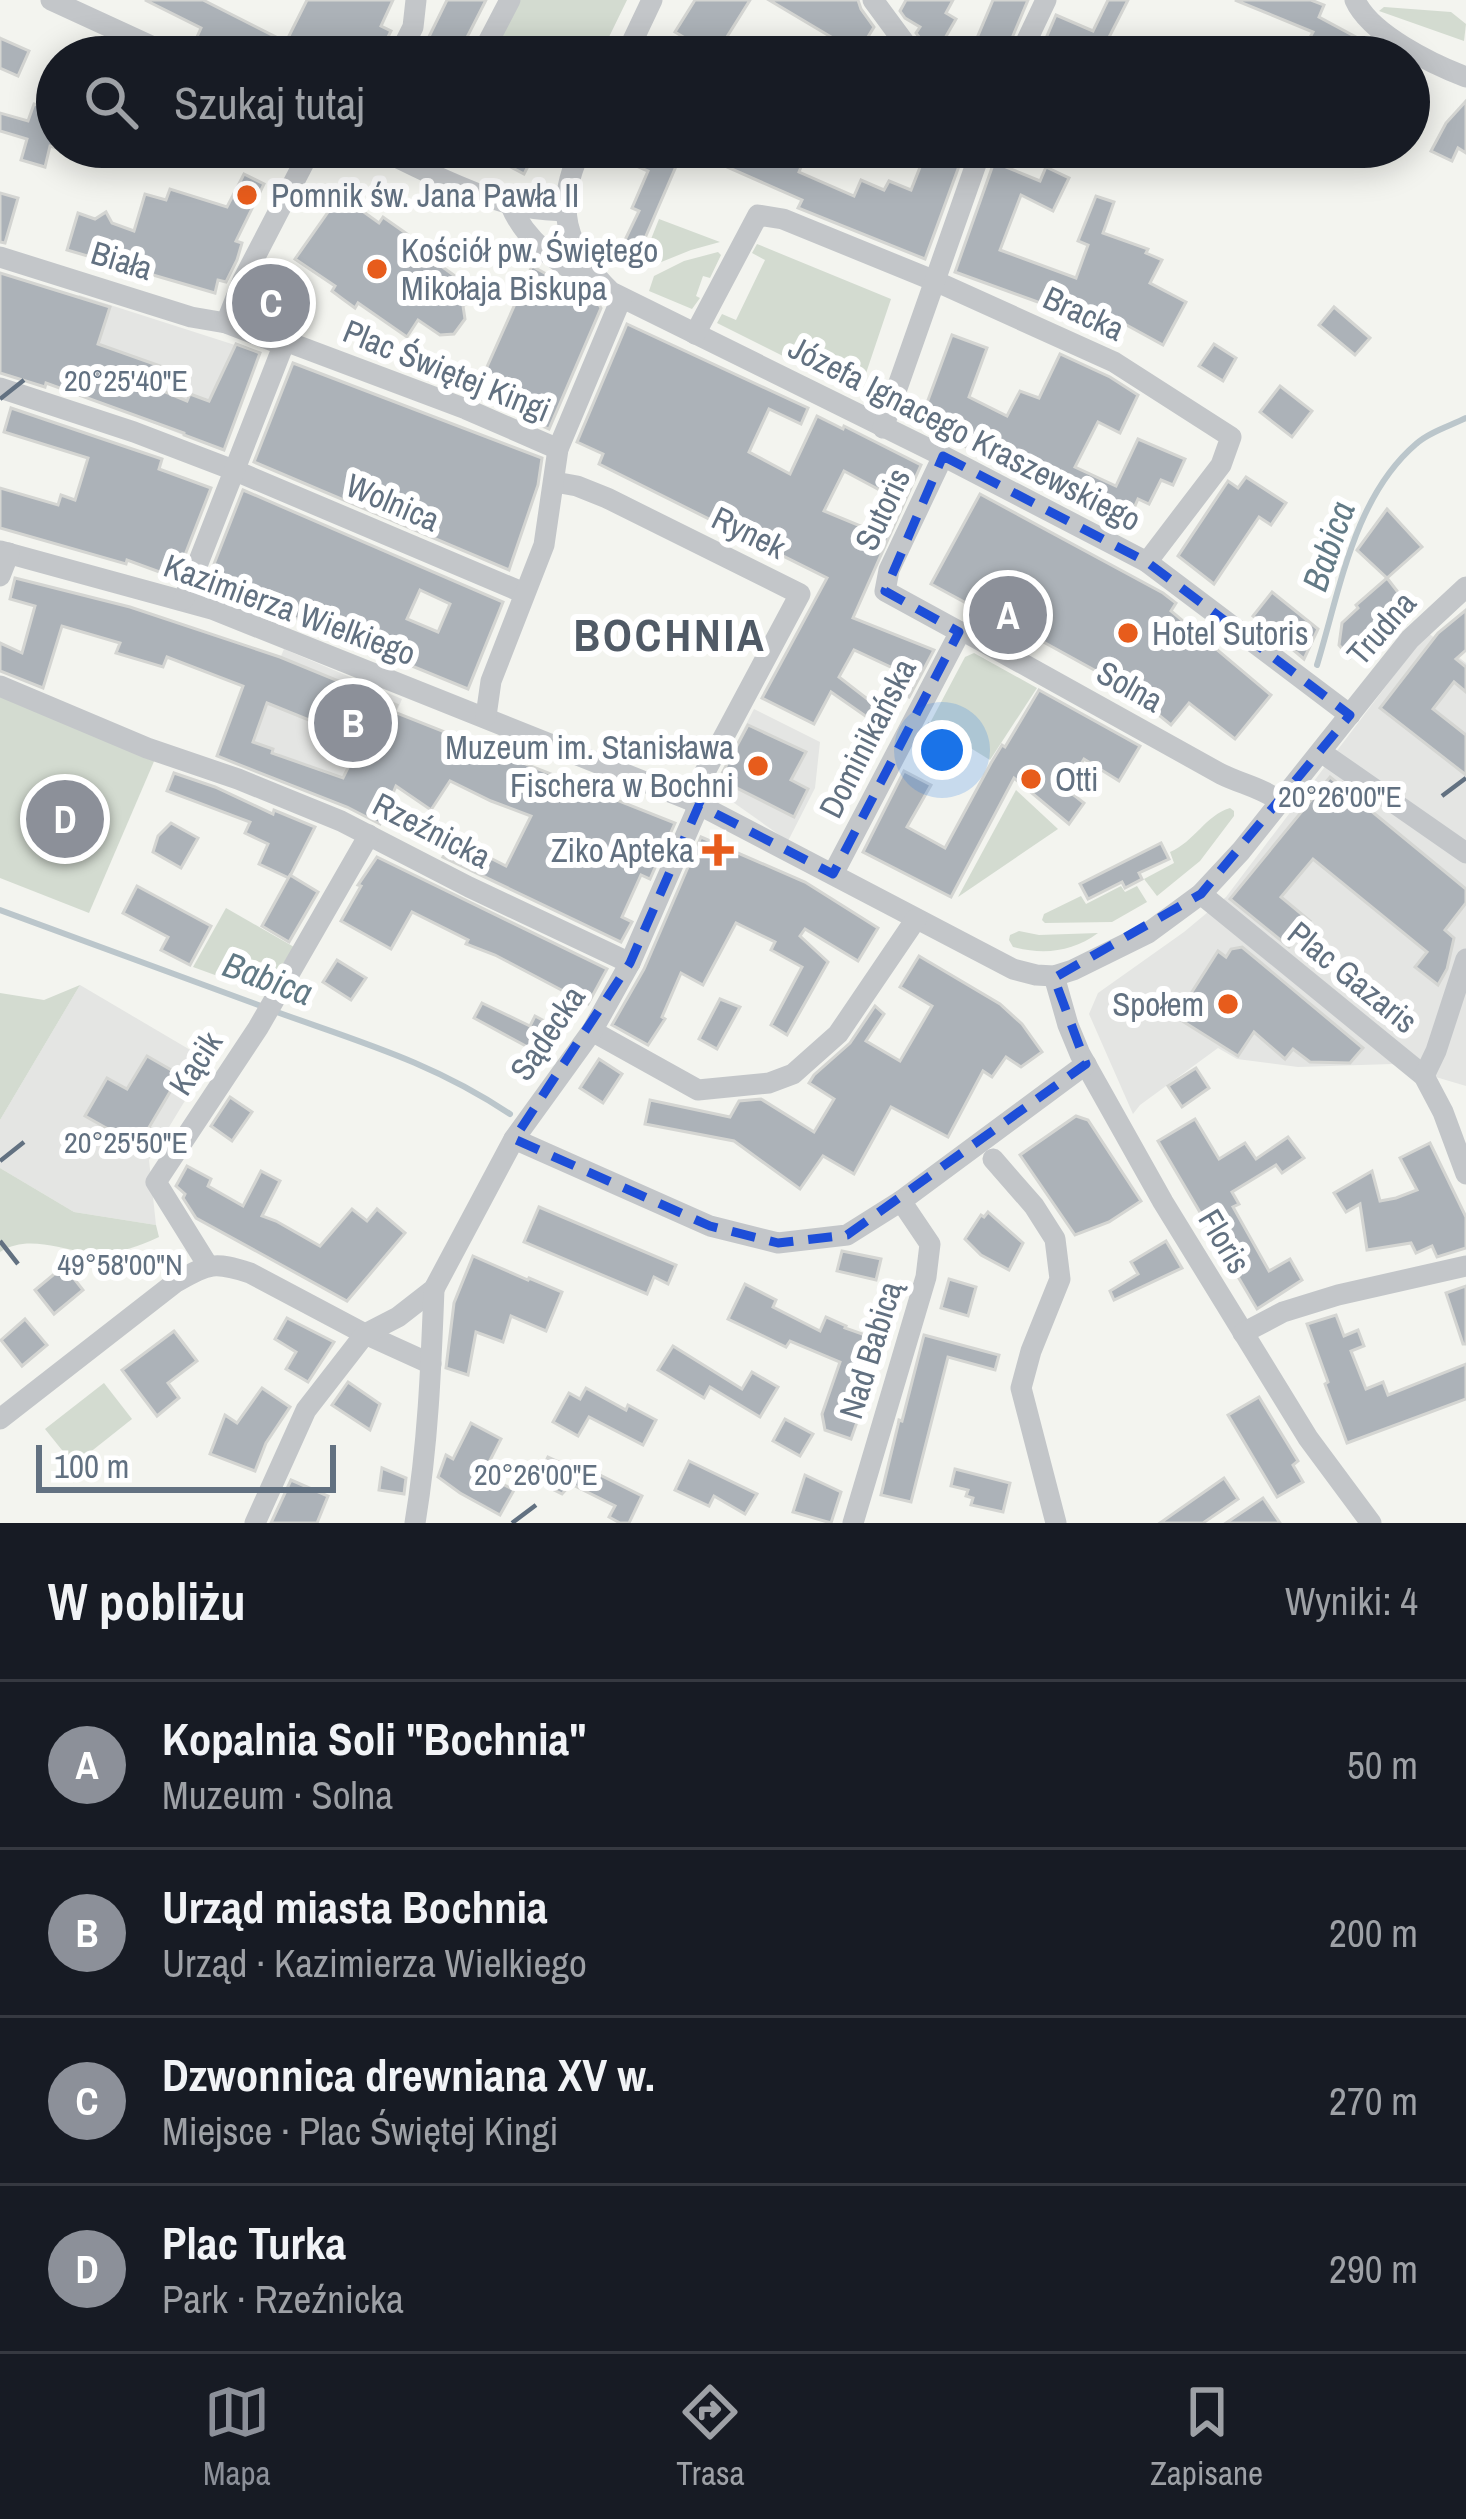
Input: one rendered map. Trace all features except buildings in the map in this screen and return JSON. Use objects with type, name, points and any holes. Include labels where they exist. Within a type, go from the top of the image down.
[{"type":"street","points":[[51,0],[129,36]]},
{"type":"street","points":[[408,36],[416,0]]},
{"type":"street","points":[[491,36],[510,0]]},
{"type":"street","points":[[635,36],[652,0]]},
{"type":"street","points":[[873,0],[900,36]]},
{"type":"street","points":[[1029,36],[1046,0]]},
{"type":"street","points":[[1355,0],[1361,14],[1390,36]]},
{"type":"street","points":[[1430,60],[1466,77]]},
{"type":"street","points":[[226,323],[301,168]]},
{"type":"street","points":[[418,168],[510,204],[548,212],[566,210],[572,168]]},
{"type":"street","points":[[883,428],[975,168]]},
{"type":"street","points":[[510,204],[518,223],[537,245],[616,295],[558,449],[544,545],[491,681],[485,716],[694,802],[1013,969],[1054,976]]},
{"type":"street","name":"Józefa Ignacego Kraszewskiego","points":[[566,210],[584,263],[616,295],[1148,562],[1350,715]]},
{"type":"street","name":"Bracka","points":[[695,334],[758,215],[783,219],[935,281],[1114,362],[1231,437],[1221,466],[1148,562]]},
{"type":"street","name":"Biała","points":[[0,257],[226,323]]},
{"type":"street","name":"Plac Świętej Kingi","points":[[226,323],[466,409],[558,449]]},
{"type":"street","points":[[184,599],[285,341]]},
{"type":"street","name":"Wolnica","points":[[0,388],[236,471],[524,593]]},
{"type":"street","name":"Sutoris","points":[[885,591],[889,570],[943,456]]},
{"type":"street","name":"Rynek","points":[[555,482],[607,498],[800,594],[694,802]]},
{"type":"street","points":[[0,576],[5,552]]},
{"type":"street","name":"Kazimierza Wielkiego","points":[[5,552],[184,599],[485,716]]},
{"type":"street","name":"Trudna","points":[[1054,976],[1148,933],[1201,894],[1241,851],[1410,639],[1466,587]]},
{"type":"street","name":"Solna","points":[[885,591],[1281,802]]},
{"type":"street","name":"Dominikańska","points":[[833,874],[960,632]]},
{"type":"street","name":"Rzeźnicka","points":[[0,686],[368,835],[630,963]]},
{"type":"street","points":[[1321,752],[1466,853]]},
{"type":"street","name":"Sądecka","points":[[364,1334],[398,1317],[434,1289],[514,1139],[592,1030],[630,963],[694,802]]},
{"type":"street","name":"Kącik","points":[[208,1264],[156,1182],[262,1020],[368,835]]},
{"type":"street","name":"Plac Gazaris","points":[[1201,894],[1424,1076],[1466,959]]},
{"type":"street","points":[[592,1030],[698,1090],[769,1084],[793,1074],[838,1034],[916,919]]},
{"type":"street","name":"Floris","points":[[1054,976],[1086,1064],[1163,1202],[1307,1438],[1371,1523]]},
{"type":"street","points":[[514,1139],[710,1226],[778,1244],[847,1235],[901,1202],[1086,1064]]},
{"type":"street","points":[[1424,1076],[1466,1174]]},
{"type":"street","points":[[993,1159],[1034,1206],[1055,1239],[1060,1279],[1021,1388],[1056,1523]]},
{"type":"street","name":"Nad Babicą","points":[[853,1523],[926,1276],[930,1244],[901,1202]]},
{"type":"street","points":[[0,1419],[176,1282],[208,1264],[250,1273],[431,1364]]},
{"type":"street","points":[[1243,1333],[1282,1312],[1338,1295],[1466,1266]]},
{"type":"street","name":"Sądecka","points":[[415,1523],[424,1472],[434,1289]]},
{"type":"street","points":[[255,1523],[306,1410],[364,1334]]},
{"type":"highlighted area","points":[[943,456],[1147,562],[1350,715],[1201,894],[1054,978],[1086,1064],[847,1235],[778,1243],[710,1226],[514,1139],[630,963],[699,805],[833,874],[959,632],[885,591]]},
{"type":"shaded area","points":[[504,0],[627,0],[609,36],[485,36]]},
{"type":"shaded area","points":[[1384,7],[1451,12],[1466,24],[1464,41],[1379,11]]},
{"type":"shaded area","points":[[659,219],[720,242],[640,267]]},
{"type":"shaded area","points":[[757,244],[891,299],[859,394],[717,323],[722,314],[736,320],[765,260],[752,253]]},
{"type":"shaded area","points":[[718,252],[721,255],[710,278],[703,276],[696,296],[700,298],[692,309],[649,291],[654,276]]},
{"type":"shaded area","points":[[79,295],[260,353],[223,451],[105,404],[63,334]]},
{"type":"shaded area","points":[[1427,632],[1466,663],[1466,1086],[1392,1064],[1298,1067],[1237,1059],[1218,1048],[1133,1114],[1089,1014],[1098,993],[1226,897]]},
{"type":"shaded area","points":[[284,649],[402,699],[365,786],[253,742],[262,701]]},
{"type":"shaded area","points":[[974,653],[1037,688],[990,760],[930,723],[965,657]]},
{"type":"shaded area","points":[[0,694],[155,759],[89,913],[0,878]]},
{"type":"shaded area","points":[[754,709],[820,742],[815,788],[788,841],[713,788]]},
{"type":"shaded area","points":[[1016,790],[1058,829],[958,897]]},
{"type":"shaded area","points":[[1230,808],[1234,816],[1200,861],[1157,896],[1144,879],[1174,863],[1170,852]]},
{"type":"shaded area","points":[[1121,886],[1125,892],[1137,886],[1147,902],[1112,922],[1042,920],[1044,914],[1081,896],[1086,904]]},
{"type":"shaded area","points":[[226,908],[294,947],[264,993],[193,967]]},
{"type":"shaded area","points":[[1019,931],[1098,933],[1068,948],[1036,951],[1013,947],[1010,935]]},
{"type":"shaded area","points":[[80,985],[209,1061],[149,1160],[156,1225],[74,1212],[0,1168],[0,1120]]},
{"type":"shaded area","points":[[80,985],[0,1120],[0,993],[44,1000]]},
{"type":"shaded area","points":[[0,1168],[74,1212],[156,1225],[159,1237],[104,1253],[31,1243],[0,1252]]},
{"type":"shaded area","points":[[104,1383],[132,1419],[74,1465],[45,1429]]},
{"type":"waterway","name":"Babica","points":[[1317,665],[1352,546],[1378,490],[1416,444],[1466,418]]},
{"type":"waterway","name":"Babica","points":[[0,910],[261,1006]]},
{"type":"waterway","name":"Babica","points":[[274,1011],[424,1067],[510,1114]]},
{"type":"place","name":"Pomnik św. Jana Pawła II","points":[[247,195]]},
{"type":"place","name":"Kościół pw. Świętego Mikołaja Biskupa","points":[[377,269]]},
{"type":"place","name":"Dzwonnica drewniana XV w.","points":[[271,303]]},
{"type":"place","name":"Kopalnia Soli \"Bochnia\"","points":[[1008,615]]},
{"type":"place","name":"Hotel Sutoris","points":[[1128,633]]},
{"type":"place","name":"Urząd miasta Bochnia","points":[[353,723]]},
{"type":"place","name":"Muzeum im. Stanisława Fischera w Bochni","points":[[758,766]]},
{"type":"place","name":"Otti","points":[[1031,779]]},
{"type":"place","name":"Plac Turka","points":[[65,819]]},
{"type":"place","name":"Ziko Apteka","points":[[718,850]]},
{"type":"place","name":"Społem","points":[[1228,1004]]},
{"type":"district","name":"BOCHNIA","points":[[670,634]]}]
